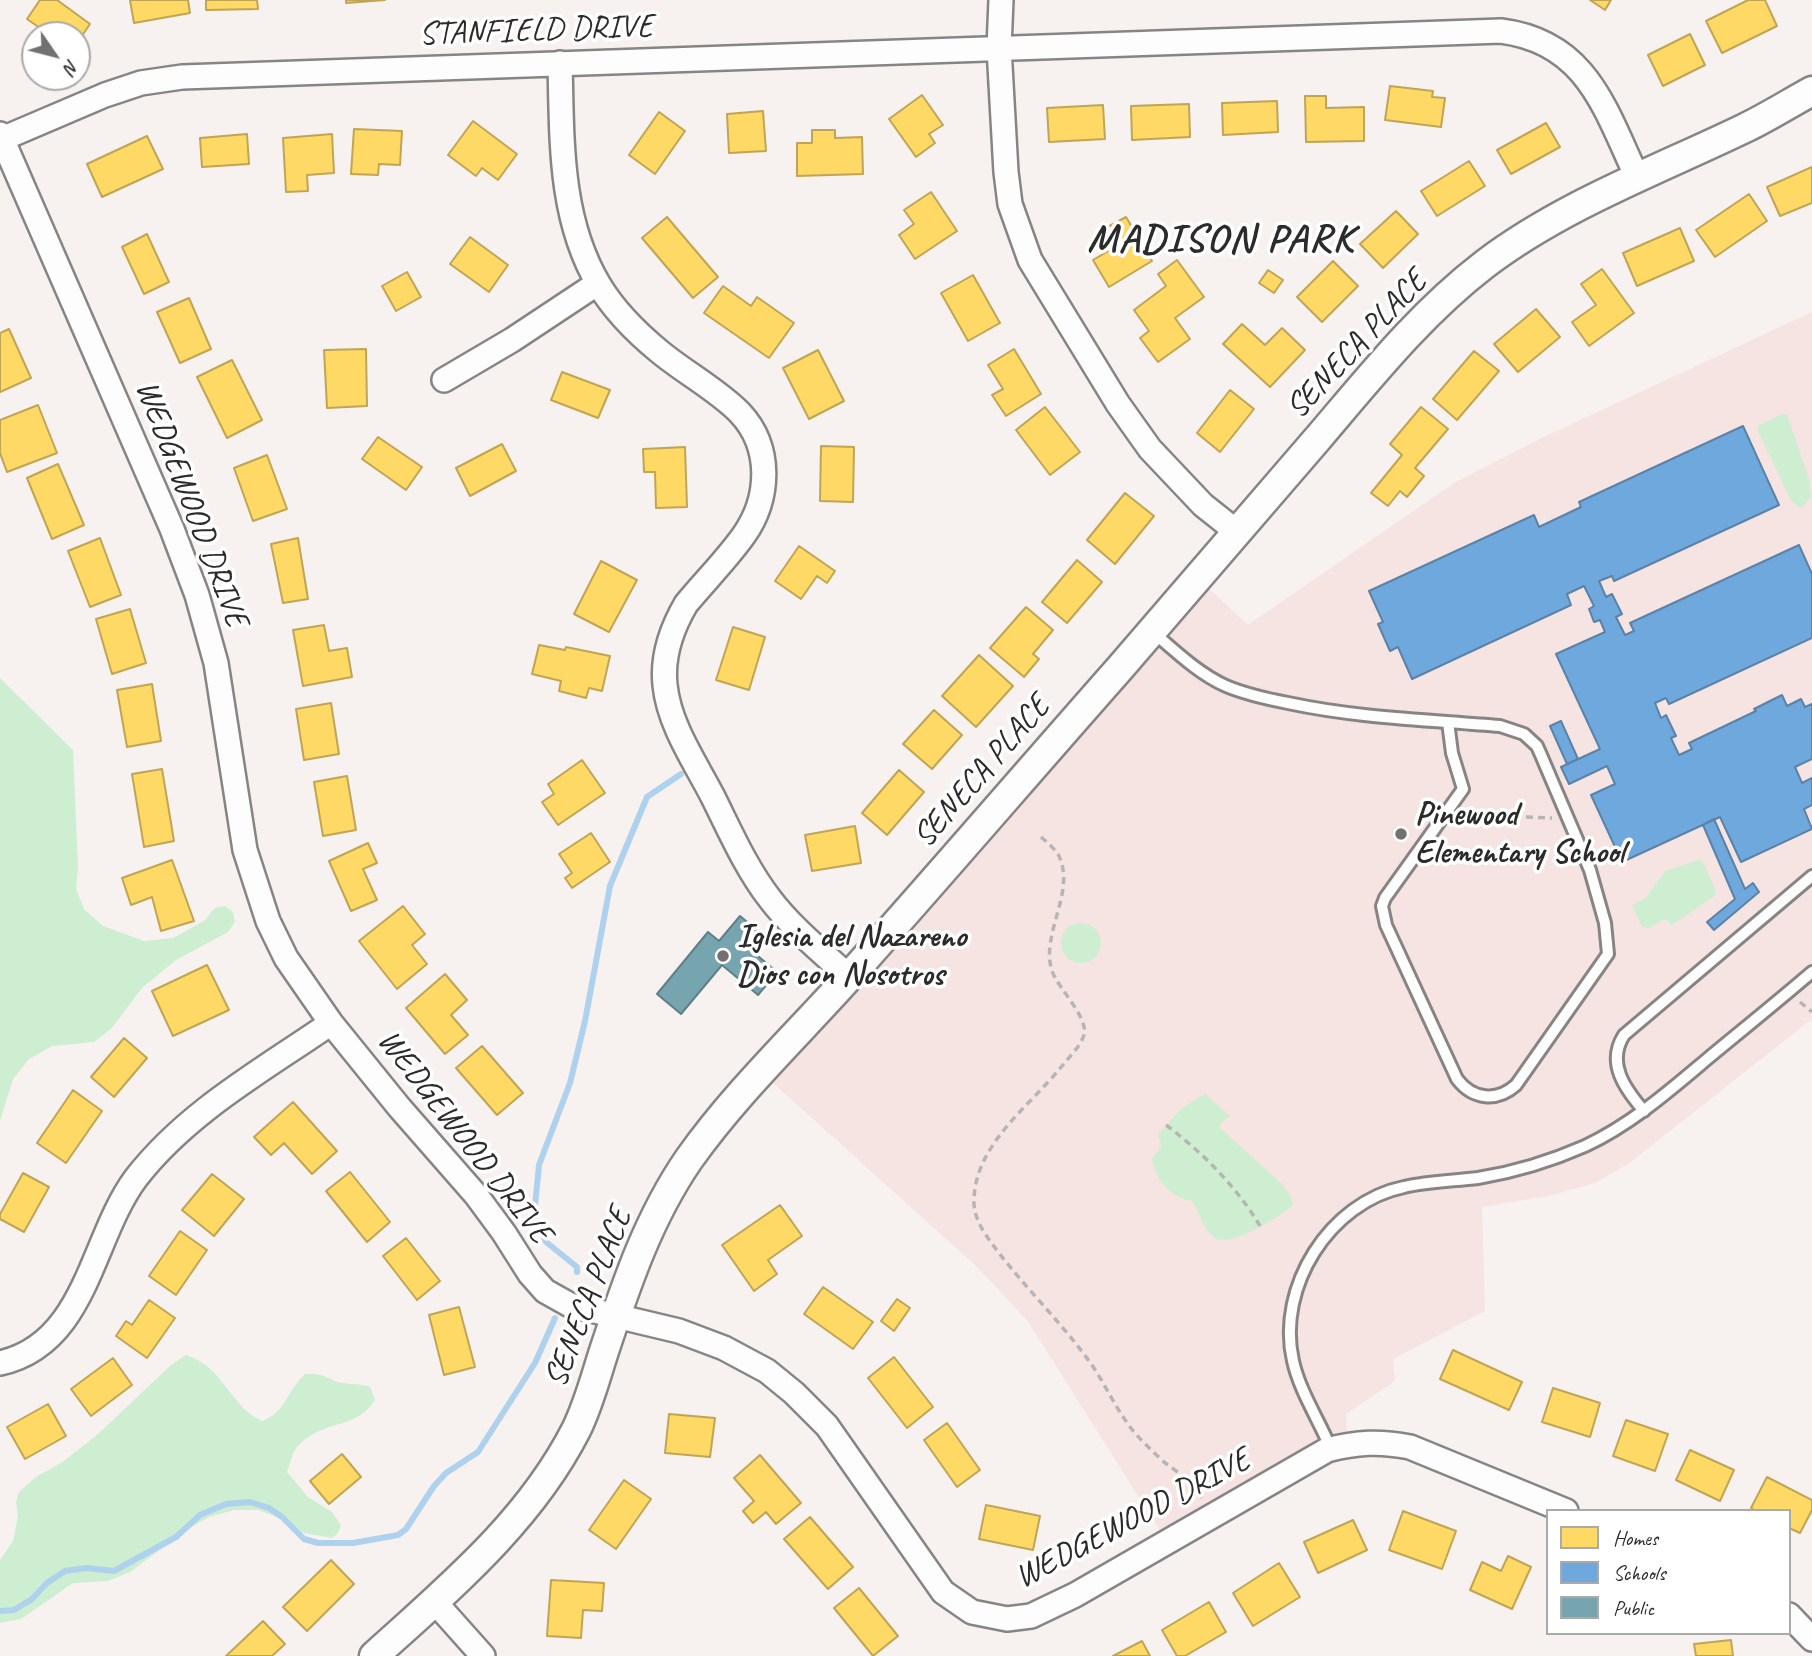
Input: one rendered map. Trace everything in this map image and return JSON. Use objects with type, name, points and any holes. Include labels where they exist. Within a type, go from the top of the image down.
[{"type":"street","points":[[1001,0],[999,48],[1006,172],[1010,204],[1030,260],[1118,404],[1150,449],[1203,505],[1237,532]]},
{"type":"street","name":"STANFIELD DRIVE","points":[[1,136],[141,83],[182,77],[1465,32],[1515,33],[1552,47],[1582,71],[1597,93],[1637,177]]},
{"type":"street","points":[[560,63],[562,152],[568,207],[598,283],[612,303],[658,351],[739,412],[758,442],[764,465],[761,500],[745,534],[678,616],[664,671],[670,713],[739,848],[769,898],[800,932],[849,977]]},
{"type":"street","name":"SENECA PLACE","points":[[374,1656],[485,1554],[513,1523],[547,1477],[575,1432],[640,1248],[689,1160],[724,1115],[849,977],[1394,350],[1438,305],[1484,265],[1514,245],[1637,177],[1751,125],[1812,91]]},
{"type":"street","name":"WEDGEWOOD DRIVE","points":[[1,136],[172,529],[197,595],[223,698],[245,850],[258,898],[286,958],[331,1023],[398,1107],[476,1195],[530,1274],[545,1291],[570,1305],[679,1331],[724,1348],[766,1371],[794,1393],[827,1426],[943,1592],[972,1612],[983,1616],[1007,1619],[1031,1616],[1075,1595],[1331,1449],[1369,1441],[1410,1447],[1561,1509]]},
{"type":"street","points":[[444,380],[512,340],[598,283]]},
{"type":"street","points":[[0,1363],[26,1354],[47,1339],[65,1320],[73,1308],[118,1207],[161,1147],[192,1119],[331,1023]]},
{"type":"street","points":[[435,1601],[483,1656]]},
{"type":"street","points":[[1791,1617],[1812,1639]]},
{"type":"lane","points":[[1152,631],[1197,668],[1240,691],[1315,709],[1500,726],[1524,734],[1537,746],[1590,870],[1605,923],[1608,954],[1516,1085],[1500,1096],[1482,1097],[1468,1090],[1457,1079],[1383,914],[1385,898],[1464,789],[1452,752],[1448,722]]},
{"type":"lane","points":[[1644,1111],[1626,1088],[1617,1068],[1616,1051],[1624,1035],[1812,876]]},
{"type":"lane","points":[[1331,1449],[1296,1373],[1292,1359],[1290,1328],[1301,1279],[1311,1257],[1326,1236],[1361,1205],[1390,1191],[1405,1186],[1481,1177],[1539,1163],[1604,1136],[1644,1111],[1812,972]]},
{"type":"path","points":[[1526,817],[1568,819]]},
{"type":"path","points":[[1041,836],[1057,853],[1062,867],[1062,889],[1051,946],[1052,972],[1084,1023],[1085,1033],[1060,1069],[989,1150],[975,1185],[975,1211],[988,1238],[1089,1361],[1133,1431],[1195,1488],[1202,1498]]},
{"type":"path","points":[[1166,1125],[1182,1137],[1229,1184],[1260,1226]]},
{"type":"shaded area","name":"Pinewood Elementary School","points":[[1812,312],[1812,1019],[1628,1164],[1595,1183],[1548,1196],[1482,1207],[1485,1311],[1393,1359],[1395,1381],[1346,1414],[1347,1433],[1299,1453],[1161,1532],[1027,1320],[975,1265],[772,1082],[1206,586],[1248,625],[1454,483],[1546,436]]},
{"type":"green space","points":[[1782,414],[1787,415],[1809,479],[1811,497],[1801,508],[1791,500],[1758,431],[1758,426]]},
{"type":"green space","points":[[0,678],[73,750],[78,868],[76,889],[84,909],[103,926],[144,941],[173,938],[204,921],[215,908],[225,906],[233,912],[235,922],[228,932],[176,960],[142,988],[112,1028],[94,1042],[52,1046],[29,1059],[13,1079],[0,1121]]},
{"type":"green space","points":[[1700,860],[1716,892],[1714,896],[1672,925],[1664,920],[1646,928],[1642,927],[1632,905],[1646,898],[1665,871]]},
{"type":"green space","points":[[1081,923],[1095,929],[1101,943],[1095,957],[1081,963],[1067,957],[1061,943],[1067,929]]},
{"type":"green space","points":[[1205,1094],[1230,1116],[1221,1123],[1220,1128],[1282,1184],[1293,1205],[1256,1229],[1224,1240],[1217,1239],[1209,1232],[1193,1201],[1178,1196],[1166,1187],[1157,1174],[1152,1159],[1162,1146],[1158,1135],[1181,1109]]},
{"type":"green space","points":[[186,1355],[209,1368],[251,1415],[262,1421],[277,1412],[305,1374],[318,1374],[343,1383],[370,1387],[375,1400],[367,1410],[349,1421],[307,1438],[295,1449],[287,1472],[308,1497],[332,1512],[341,1525],[338,1533],[332,1538],[304,1533],[277,1517],[258,1510],[234,1510],[209,1517],[188,1529],[130,1572],[108,1581],[73,1583],[21,1619],[0,1623],[0,1560],[13,1541],[19,1492],[98,1434],[170,1366]]},
{"type":"building: Homes","points":[[40,0],[57,0],[86,21],[30,21],[27,19]]},
{"type":"building: Homes","points":[[130,0],[188,0],[190,13],[134,23]]},
{"type":"building: Homes","points":[[206,0],[257,0],[258,9],[206,10]]},
{"type":"building: Homes","points":[[346,0],[385,0],[346,3]]},
{"type":"building: Homes","points":[[1590,0],[1611,0],[1605,10]]},
{"type":"building: Homes","points":[[1748,0],[1765,0],[1777,26],[1722,53],[1706,21]]},
{"type":"building: Homes","points":[[1690,34],[1705,65],[1663,86],[1648,55]]},
{"type":"building: Homes","points":[[1390,86],[1433,91],[1432,97],[1445,98],[1441,127],[1385,120]]},
{"type":"building: Homes","points":[[922,95],[943,125],[929,134],[935,143],[916,157],[889,119]]},
{"type":"building: Homes","points":[[1305,96],[1326,96],[1326,108],[1364,107],[1364,141],[1306,142]]},
{"type":"building: Homes","points":[[1277,101],[1278,132],[1223,135],[1222,103]]},
{"type":"building: Homes","points":[[1189,104],[1190,137],[1132,140],[1131,106]]},
{"type":"building: Homes","points":[[1103,105],[1105,139],[1049,142],[1047,108]]},
{"type":"building: Homes","points":[[763,111],[766,151],[729,153],[727,114]]},
{"type":"building: Homes","points":[[659,112],[685,131],[655,174],[629,155]]},
{"type":"building: Homes","points":[[473,121],[517,154],[498,180],[482,168],[476,176],[448,155]]},
{"type":"building: Homes","points":[[1546,123],[1560,147],[1511,174],[1497,150]]},
{"type":"building: Homes","points":[[354,129],[402,131],[400,165],[379,164],[378,175],[351,174]]},
{"type":"building: Homes","points":[[812,130],[835,130],[835,138],[862,137],[863,174],[797,176],[797,143],[812,143]]},
{"type":"building: Homes","points":[[247,134],[249,164],[202,167],[200,138]]},
{"type":"building: Homes","points":[[332,134],[334,173],[307,175],[308,191],[286,192],[283,138]]},
{"type":"building: Homes","points":[[147,136],[163,169],[102,197],[87,164]]},
{"type":"building: Homes","points":[[1469,161],[1485,186],[1437,216],[1421,191]]},
{"type":"building: Homes","points":[[1812,167],[1812,203],[1780,216],[1767,187]]},
{"type":"building: Homes","points":[[931,192],[957,231],[915,259],[899,235],[914,224],[904,210]]},
{"type":"building: Homes","points":[[1749,194],[1767,221],[1715,257],[1696,230]]},
{"type":"building: Homes","points":[[1396,211],[1418,234],[1383,268],[1360,244]]},
{"type":"building: Homes","points":[[667,217],[718,277],[693,298],[642,238]]},
{"type":"building: Homes","points":[[1126,217],[1152,261],[1109,287],[1093,260],[1115,247],[1104,229]]},
{"type":"building: Homes","points":[[1680,228],[1694,261],[1637,286],[1623,253]]},
{"type":"building: Homes","points":[[147,234],[169,282],[144,294],[122,247]]},
{"type":"building: Homes","points":[[470,237],[508,265],[489,292],[450,264]]},
{"type":"building: Homes","points":[[1177,260],[1204,297],[1175,318],[1190,339],[1158,362],[1140,338],[1149,331],[1134,310],[1166,286],[1158,274]]},
{"type":"building: Homes","points":[[1333,261],[1358,286],[1322,322],[1297,297]]},
{"type":"building: Homes","points":[[1602,269],[1634,313],[1589,346],[1572,322],[1596,305],[1581,284]]},
{"type":"building: Homes","points":[[1268,270],[1283,280],[1274,293],[1259,283]]},
{"type":"building: Homes","points":[[407,272],[421,297],[396,311],[382,286]]},
{"type":"building: Homes","points":[[973,275],[1000,323],[968,341],[941,293]]},
{"type":"building: Homes","points":[[723,286],[751,306],[757,297],[794,323],[769,358],[704,313]]},
{"type":"building: Homes","points":[[189,298],[211,349],[180,363],[157,312]]},
{"type":"building: Homes","points":[[1536,309],[1560,337],[1518,372],[1494,344]]},
{"type":"building: Homes","points":[[1242,324],[1265,345],[1282,328],[1305,350],[1270,387],[1223,344]]},
{"type":"building: Homes","points":[[9,329],[31,378],[0,392],[0,333]]},
{"type":"building: Homes","points":[[366,349],[367,406],[327,408],[324,350]]},
{"type":"building: Homes","points":[[1014,349],[1041,394],[1006,416],[992,395],[1003,389],[988,365]]},
{"type":"building: Homes","points":[[818,350],[844,401],[809,419],[783,368]]},
{"type":"building: Homes","points":[[1474,351],[1499,371],[1457,420],[1433,399]]},
{"type":"building: Homes","points":[[232,360],[262,420],[227,438],[197,377]]},
{"type":"building: Homes","points":[[562,372],[610,390],[598,418],[551,400]]},
{"type":"building: Homes","points":[[1230,390],[1254,409],[1220,452],[1197,433]]},
{"type":"building: Homes","points":[[38,405],[57,453],[7,472],[0,453],[0,420]]},
{"type":"building: Homes","points":[[1045,407],[1080,452],[1050,475],[1016,430]]},
{"type":"building: Homes","points":[[1421,407],[1448,429],[1415,468],[1424,476],[1407,497],[1400,491],[1388,506],[1371,493],[1402,455],[1390,444]]},
{"type":"building: Homes","points":[[378,437],[422,467],[406,490],[362,459]]},
{"type":"building: Homes","points":[[502,444],[516,471],[470,496],[456,468]]},
{"type":"building: Homes","points":[[821,446],[854,447],[853,502],[820,501]]},
{"type":"building: Homes","points":[[685,447],[687,507],[656,508],[655,472],[644,472],[643,449]]},
{"type":"building: Homes","points":[[267,455],[287,509],[253,521],[234,468]]},
{"type":"building: Homes","points":[[58,464],[84,525],[52,539],[27,478]]},
{"type":"building: Homes","points":[[1125,493],[1154,516],[1115,564],[1087,540]]},
{"type":"building: Homes","points":[[100,538],[121,595],[90,607],[68,551]]},
{"type":"building: Homes","points":[[298,538],[308,599],[283,603],[271,544]]},
{"type":"building: Homes","points":[[799,546],[835,571],[827,583],[817,576],[801,599],[775,581]]},
{"type":"building: Homes","points":[[1077,560],[1102,582],[1067,623],[1042,602]]},
{"type":"building: Homes","points":[[601,561],[637,580],[609,632],[574,614]]},
{"type":"building: Homes","points":[[1026,607],[1053,630],[1033,654],[1039,659],[1024,677],[990,648]]},
{"type":"building: Homes","points":[[130,609],[146,663],[112,674],[96,619]]},
{"type":"building: Homes","points":[[324,625],[329,651],[347,648],[352,677],[303,686],[293,630]]},
{"type":"building: Homes","points":[[733,627],[765,637],[749,690],[716,680]]},
{"type":"building: Homes","points":[[539,645],[565,650],[566,647],[610,656],[602,691],[589,688],[586,698],[559,691],[561,681],[532,674]]},
{"type":"building: Homes","points":[[979,655],[1013,686],[976,727],[942,696]]},
{"type":"building: Homes","points":[[152,684],[161,741],[127,747],[117,690]]},
{"type":"building: Homes","points":[[331,703],[339,754],[304,760],[296,709]]},
{"type":"building: Homes","points":[[934,710],[962,735],[932,769],[903,744]]},
{"type":"building: Homes","points":[[582,760],[605,793],[558,825],[542,802],[554,794],[548,784]]},
{"type":"building: Homes","points":[[162,769],[174,841],[144,847],[132,774]]},
{"type":"building: Homes","points":[[899,770],[924,792],[887,835],[862,813]]},
{"type":"building: Homes","points":[[347,776],[356,830],[323,836],[314,782]]},
{"type":"building: Homes","points":[[855,826],[861,863],[812,871],[805,835]]},
{"type":"building: Homes","points":[[591,833],[610,862],[572,888],[565,878],[572,873],[559,854]]},
{"type":"building: Homes","points":[[368,843],[377,863],[363,869],[377,900],[351,911],[329,861]]},
{"type":"building: Homes","points":[[172,860],[194,921],[161,931],[152,897],[131,905],[122,878]]},
{"type":"building: Homes","points":[[403,906],[425,934],[412,945],[427,964],[397,989],[359,941]]},
{"type":"building: Homes","points":[[207,965],[229,1010],[173,1036],[152,991]]},
{"type":"building: Homes","points":[[445,974],[467,1000],[451,1015],[468,1035],[445,1054],[406,1008]]},
{"type":"building: Homes","points":[[124,1038],[147,1058],[114,1097],[91,1077]]},
{"type":"building: Homes","points":[[482,1046],[523,1093],[497,1115],[456,1068]]},
{"type":"building: Homes","points":[[73,1090],[102,1111],[66,1163],[37,1143]]},
{"type":"building: Homes","points":[[293,1102],[337,1151],[312,1174],[284,1143],[271,1155],[254,1137]]},
{"type":"building: Homes","points":[[350,1172],[390,1222],[367,1242],[326,1191]]},
{"type":"building: Homes","points":[[23,1173],[49,1187],[24,1232],[0,1219],[0,1214]]},
{"type":"building: Homes","points":[[212,1174],[244,1199],[214,1236],[182,1210]]},
{"type":"building: Homes","points":[[780,1205],[802,1236],[768,1260],[777,1274],[754,1291],[722,1245]]},
{"type":"building: Homes","points":[[180,1231],[207,1250],[176,1295],[149,1276]]},
{"type":"building: Homes","points":[[406,1238],[440,1281],[417,1300],[383,1256]]},
{"type":"building: Homes","points":[[823,1287],[873,1322],[853,1349],[804,1314]]},
{"type":"building: Homes","points":[[897,1299],[910,1308],[894,1331],[881,1321]]},
{"type":"building: Homes","points":[[149,1300],[175,1318],[147,1358],[116,1336],[126,1321],[132,1325]]},
{"type":"building: Homes","points":[[459,1307],[475,1367],[444,1375],[429,1315]]},
{"type":"building: Homes","points":[[1453,1350],[1522,1382],[1509,1410],[1440,1379]]},
{"type":"building: Homes","points":[[894,1357],[933,1407],[907,1428],[868,1378]]},
{"type":"building: Homes","points":[[113,1358],[132,1385],[91,1416],[71,1389]]},
{"type":"building: Homes","points":[[1553,1388],[1600,1403],[1590,1437],[1542,1422]]},
{"type":"building: Homes","points":[[48,1404],[66,1436],[25,1459],[7,1427]]},
{"type":"building: Homes","points":[[669,1414],[715,1418],[710,1457],[665,1453]]},
{"type":"building: Homes","points":[[1626,1420],[1668,1434],[1655,1471],[1613,1456]]},
{"type":"building: Homes","points":[[947,1423],[980,1470],[957,1487],[924,1440]]},
{"type":"building: Homes","points":[[1690,1450],[1734,1470],[1720,1501],[1676,1480]]},
{"type":"building: Homes","points":[[342,1454],[361,1477],[329,1504],[310,1481]]},
{"type":"building: Homes","points":[[760,1455],[801,1503],[776,1524],[766,1512],[753,1523],[743,1511],[754,1501],[734,1478]]},
{"type":"building: Homes","points":[[1767,1477],[1812,1500],[1812,1510],[1800,1533],[1791,1529],[1791,1509],[1751,1508]]},
{"type":"building: Homes","points":[[624,1480],[651,1499],[616,1549],[589,1530]]},
{"type":"building: Homes","points":[[986,1505],[1040,1516],[1033,1550],[979,1539]]},
{"type":"building: Homes","points":[[1403,1511],[1456,1531],[1442,1569],[1389,1550]]},
{"type":"building: Homes","points":[[810,1517],[853,1567],[828,1589],[784,1539]]},
{"type":"building: Homes","points":[[1353,1520],[1367,1550],[1318,1573],[1304,1542]]},
{"type":"building: Homes","points":[[1508,1556],[1531,1567],[1512,1609],[1470,1590],[1482,1562],[1501,1571]]},
{"type":"building: Homes","points":[[331,1560],[354,1584],[307,1631],[283,1607]]},
{"type":"building: Homes","points":[[1279,1563],[1300,1597],[1253,1626],[1233,1593]]},
{"type":"building: Homes","points":[[551,1580],[604,1583],[602,1611],[583,1610],[581,1638],[547,1636]]},
{"type":"building: Homes","points":[[859,1588],[898,1636],[873,1656],[834,1608]]},
{"type":"building: Homes","points":[[1209,1602],[1226,1632],[1185,1656],[1177,1656],[1162,1630]]},
{"type":"building: Homes","points":[[263,1621],[285,1644],[272,1656],[226,1656]]},
{"type":"building: Homes","points":[[1731,1640],[1733,1656],[1696,1656],[1694,1644]]},
{"type":"building: Homes","points":[[1142,1641],[1150,1656],[1113,1656]]},
{"type":"building: Schools","name":"Pinewood Elementary School","points":[[1743,426],[1779,505],[1614,581],[1612,576],[1599,581],[1606,597],[1612,594],[1622,614],[1616,617],[1625,635],[1634,631],[1630,623],[1799,545],[1812,574],[1812,638],[1669,704],[1666,698],[1655,703],[1661,718],[1666,715],[1676,736],[1671,738],[1679,755],[1692,749],[1689,743],[1756,711],[1754,709],[1782,695],[1787,706],[1801,699],[1805,707],[1812,704],[1812,759],[1795,767],[1802,783],[1812,778],[1812,805],[1804,809],[1812,829],[1741,862],[1720,817],[1622,862],[1591,795],[1615,784],[1607,766],[1569,784],[1561,767],[1600,749],[1556,654],[1605,632],[1600,620],[1594,622],[1589,609],[1594,606],[1584,586],[1567,594],[1571,605],[1412,679],[1398,647],[1390,651],[1378,624],[1383,622],[1369,591],[1534,515],[1539,527],[1581,507],[1579,502]]},
{"type":"building: Schools","points":[[1561,721],[1578,759],[1567,764],[1550,726]]},
{"type":"building: Schools","points":[[1714,819],[1745,889],[1753,883],[1759,892],[1714,930],[1707,922],[1735,899],[1703,825]]},
{"type":"building: Public","name":"Iglesia del Nazareno Dios con Nosotros","points":[[740,916],[758,931],[746,946],[777,972],[758,995],[722,965],[681,1014],[657,994],[708,932],[719,941]]},
{"type":"waterway","points":[[577,1272],[577,1267],[546,1242],[534,1216],[539,1165],[570,1083],[585,1021],[610,886],[647,797],[681,774]]},
{"type":"waterway","points":[[0,1611],[14,1610],[32,1599],[47,1583],[65,1571],[87,1568],[114,1571],[176,1537],[200,1515],[226,1504],[250,1502],[269,1508],[304,1539],[318,1543],[353,1543],[398,1535],[406,1529],[434,1486],[446,1473],[478,1452],[535,1363],[555,1318]]},
{"type":"place","name":"Pinewood Elementary School","points":[[1401,834]]},
{"type":"place","name":"Iglesia del Nazareno Dios con Nosotros","points":[[723,956]]},
{"type":"district","name":"MADISON PARK","points":[[1221,241]]}]
